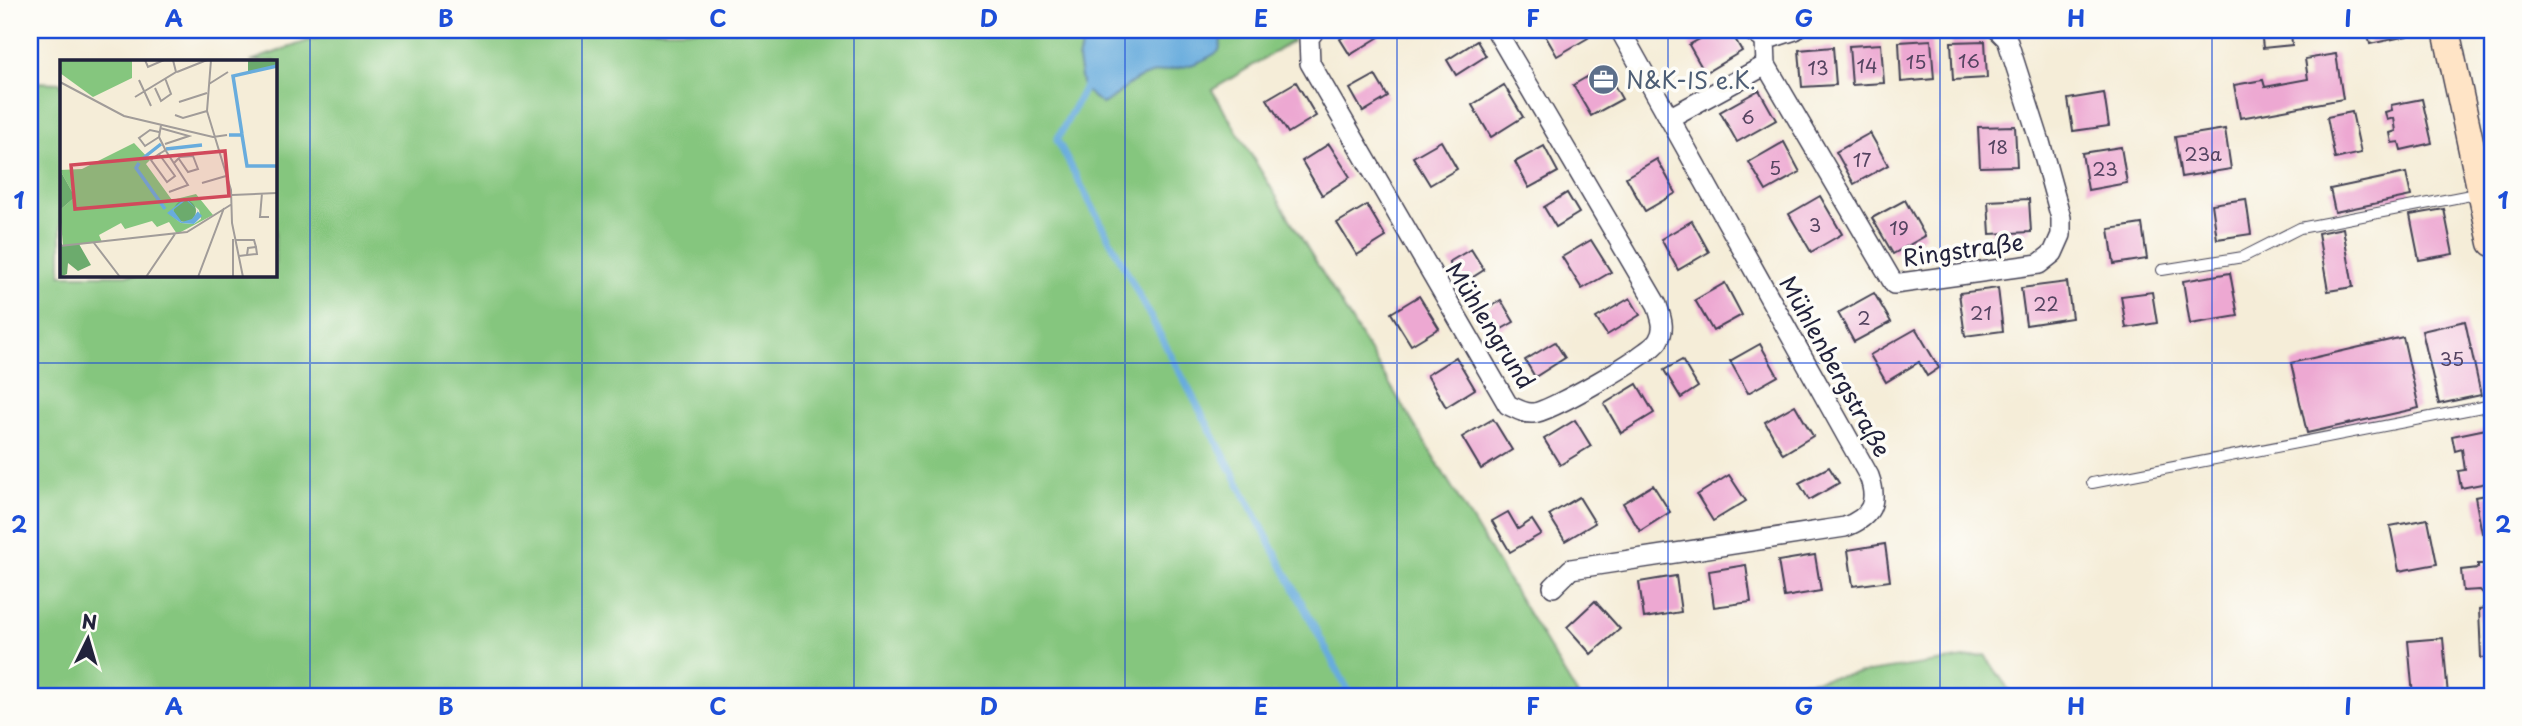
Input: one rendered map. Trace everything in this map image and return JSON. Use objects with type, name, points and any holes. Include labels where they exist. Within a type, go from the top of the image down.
[{"type":"main road","points":[[2446,30],[2492,243]]},
{"type":"street","name":"Mühlengrund","points":[[1315,30],[1309,38],[1310,63],[1343,122],[1508,405],[1530,414],[1548,410],[1639,357],[1657,342],[1663,325],[1657,305],[1496,30]]},
{"type":"street","name":"Mühlenbergstraße","points":[[1553,587],[1571,569],[1845,527],[1861,521],[1872,507],[1874,489],[1869,476],[1620,30]]},
{"type":"street","name":"Ringstraße","points":[[1795,30],[1757,35],[1766,65],[1894,284],[2039,264],[2053,253],[2061,235],[2061,218],[2040,142],[2007,39],[1998,30]]},
{"type":"street","points":[[1669,118],[1766,65]]},
{"type":"lane","points":[[2162,270],[2243,257],[2300,228],[2481,193]]},
{"type":"lane","points":[[2092,483],[2492,405]]},
{"type":"green space","points":[[339,30],[1285,30],[1293,41],[1212,90],[1578,696],[30,696],[30,82],[60,83],[60,276],[276,276],[276,60],[254,60]]},
{"type":"green space","points":[[1985,655],[2013,696],[1705,696]]},
{"type":"water","points":[[1085,30],[1218,30],[1222,35],[1219,51],[1209,57],[1190,65],[1142,77],[1102,104],[1083,89],[1078,60]]},
{"type":"building","points":[[1356,30],[1375,30],[1379,37],[1350,55],[1340,39]]},
{"type":"building","points":[[1542,30],[1583,30],[1588,38],[1557,56]]},
{"type":"building","points":[[1716,30],[1730,30],[1742,51],[1705,73],[1689,45]]},
{"type":"building","points":[[2261,30],[2291,30],[2292,45],[2263,48]]},
{"type":"building","points":[[2367,30],[2405,30],[2407,36],[2370,44]]},
{"type":"building","points":[[1931,40],[1934,79],[1901,82],[1899,42]]},
{"type":"building","points":[[1477,41],[1486,56],[1456,75],[1447,60]]},
{"type":"building","points":[[1985,41],[1987,78],[1953,80],[1951,42]]},
{"type":"building","points":[[1881,44],[1884,83],[1852,85],[1849,46]]},
{"type":"building","points":[[1833,47],[1836,85],[1802,87],[1799,50]]},
{"type":"building","points":[[2336,54],[2343,99],[2240,118],[2234,85],[2263,80],[2265,87],[2308,79],[2305,59]]},
{"type":"building","points":[[1604,67],[1622,99],[1591,116],[1573,85]]},
{"type":"building","points":[[1375,75],[1388,97],[1363,112],[1350,89]]},
{"type":"building","points":[[1296,82],[1316,116],[1288,133],[1267,99]]},
{"type":"building","points":[[1504,85],[1523,117],[1491,137],[1472,105]]},
{"type":"building","points":[[1759,90],[1776,120],[1737,142],[1720,112]]},
{"type":"building","points":[[2104,93],[2109,126],[2073,131],[2068,99]]},
{"type":"building","points":[[2422,99],[2432,143],[2401,150],[2399,142],[2392,143],[2390,133],[2396,131],[2394,118],[2387,120],[2385,112],[2392,110],[2391,105]]},
{"type":"building","points":[[2352,112],[2361,153],[2335,159],[2327,117]]},
{"type":"building","points":[[2015,126],[2017,166],[1980,167],[1978,127]]},
{"type":"building","points":[[2225,129],[2231,169],[2181,177],[2175,137]]},
{"type":"building","points":[[1870,133],[1888,165],[1854,184],[1836,152]]},
{"type":"building","points":[[1441,141],[1457,169],[1430,185],[1413,157]]},
{"type":"building","points":[[1784,142],[1800,172],[1766,191],[1749,162]]},
{"type":"building","points":[[1329,144],[1350,177],[1322,195],[1302,161]]},
{"type":"building","points":[[1544,146],[1558,172],[1529,188],[1515,162]]},
{"type":"building","points":[[2121,147],[2127,183],[2088,190],[2082,153]]},
{"type":"building","points":[[1657,159],[1676,193],[1645,211],[1626,177]]},
{"type":"building","points":[[2406,173],[2411,196],[2335,212],[2330,189]]},
{"type":"building","points":[[1567,193],[1579,213],[1556,227],[1544,207]]},
{"type":"building","points":[[1820,196],[1842,234],[1811,252],[1789,214]]},
{"type":"building","points":[[2029,199],[2031,232],[1990,234],[1988,201]]},
{"type":"building","points":[[2246,199],[2251,234],[2217,239],[2212,204]]},
{"type":"building","points":[[1905,200],[1925,236],[1893,254],[1872,218]]},
{"type":"building","points":[[1367,205],[1386,237],[1357,255],[1337,223]]},
{"type":"building","points":[[2444,209],[2453,254],[2419,260],[2410,215]]},
{"type":"building","points":[[1692,221],[1709,252],[1678,270],[1661,239]]},
{"type":"building","points":[[2142,224],[2147,259],[2114,264],[2109,229]]},
{"type":"building","points":[[2343,228],[2353,287],[2328,291],[2318,233]]},
{"type":"building","points":[[1591,240],[1611,272],[1582,289],[1562,257]]},
{"type":"building","points":[[1471,249],[1484,270],[1462,284],[1449,262]]},
{"type":"building","points":[[2230,273],[2238,316],[2190,324],[2183,281]]},
{"type":"building","points":[[2067,282],[2072,318],[2026,325],[2021,288]]},
{"type":"building","points":[[1725,283],[1742,315],[1713,331],[1695,300]]},
{"type":"building","points":[[1998,288],[2003,331],[1965,336],[1959,293]]},
{"type":"building","points":[[2152,292],[2157,323],[2126,328],[2121,296]]},
{"type":"building","points":[[1874,293],[1891,322],[1854,342],[1838,313]]},
{"type":"building","points":[[1419,296],[1439,328],[1411,345],[1391,313]]},
{"type":"building","points":[[1630,298],[1640,315],[1607,335],[1596,318]]},
{"type":"building","points":[[1501,300],[1514,322],[1491,335],[1478,314]]},
{"type":"building","points":[[2465,321],[2481,395],[2439,404],[2422,331]]},
{"type":"building","points":[[1916,329],[1939,368],[1927,376],[1919,362],[1886,382],[1870,355]]},
{"type":"building","points":[[2403,337],[2419,408],[2307,433],[2291,363]]},
{"type":"building","points":[[1555,342],[1565,358],[1535,377],[1525,360]]},
{"type":"building","points":[[1760,344],[1778,376],[1748,393],[1730,361]]},
{"type":"building","points":[[1456,357],[1475,389],[1446,407],[1427,375]]},
{"type":"building","points":[[1682,360],[1698,387],[1681,398],[1664,370]]},
{"type":"building","points":[[1637,384],[1654,413],[1621,433],[1604,404]]},
{"type":"building","points":[[1795,405],[1813,436],[1783,454],[1765,422]]},
{"type":"building","points":[[1493,419],[1512,450],[1481,469],[1462,437]]},
{"type":"building","points":[[1575,420],[1591,446],[1560,465],[1544,439]]},
{"type":"building","points":[[2486,429],[2492,482],[2461,488],[2458,471],[2465,470],[2462,449],[2455,451],[2452,436]]},
{"type":"building","points":[[1829,467],[1839,483],[1809,500],[1799,483]]},
{"type":"building","points":[[1729,475],[1746,501],[1713,521],[1697,495]]},
{"type":"building","points":[[1653,485],[1670,512],[1640,531],[1623,503]]},
{"type":"building","points":[[2492,494],[2492,531],[2482,533],[2475,497]]},
{"type":"building","points":[[1579,497],[1595,523],[1565,541],[1549,515]]},
{"type":"building","points":[[1508,512],[1518,529],[1532,520],[1541,534],[1510,552],[1492,521]]},
{"type":"building","points":[[2428,519],[2437,564],[2399,571],[2390,526]]},
{"type":"building","points":[[1885,544],[1890,581],[1853,586],[1848,550]]},
{"type":"building","points":[[1815,555],[1821,591],[1784,597],[1778,561]]},
{"type":"building","points":[[2478,564],[2492,564],[2492,657],[2481,658],[2479,609],[2487,608],[2485,595],[2480,590],[2463,591],[2461,570],[2478,568]]},
{"type":"building","points":[[1746,565],[1751,602],[1714,607],[1709,571]]},
{"type":"building","points":[[1676,576],[1681,612],[1644,618],[1639,582]]},
{"type":"building","points":[[1595,601],[1620,629],[1591,654],[1567,627]]},
{"type":"building","points":[[2443,638],[2448,696],[2413,696],[2408,641]]},
{"type":"waterway","points":[[1087,83],[1057,140],[1351,696]]},
{"type":"place","name":"N&K-IS e.K.","points":[[1603,79]]}]
